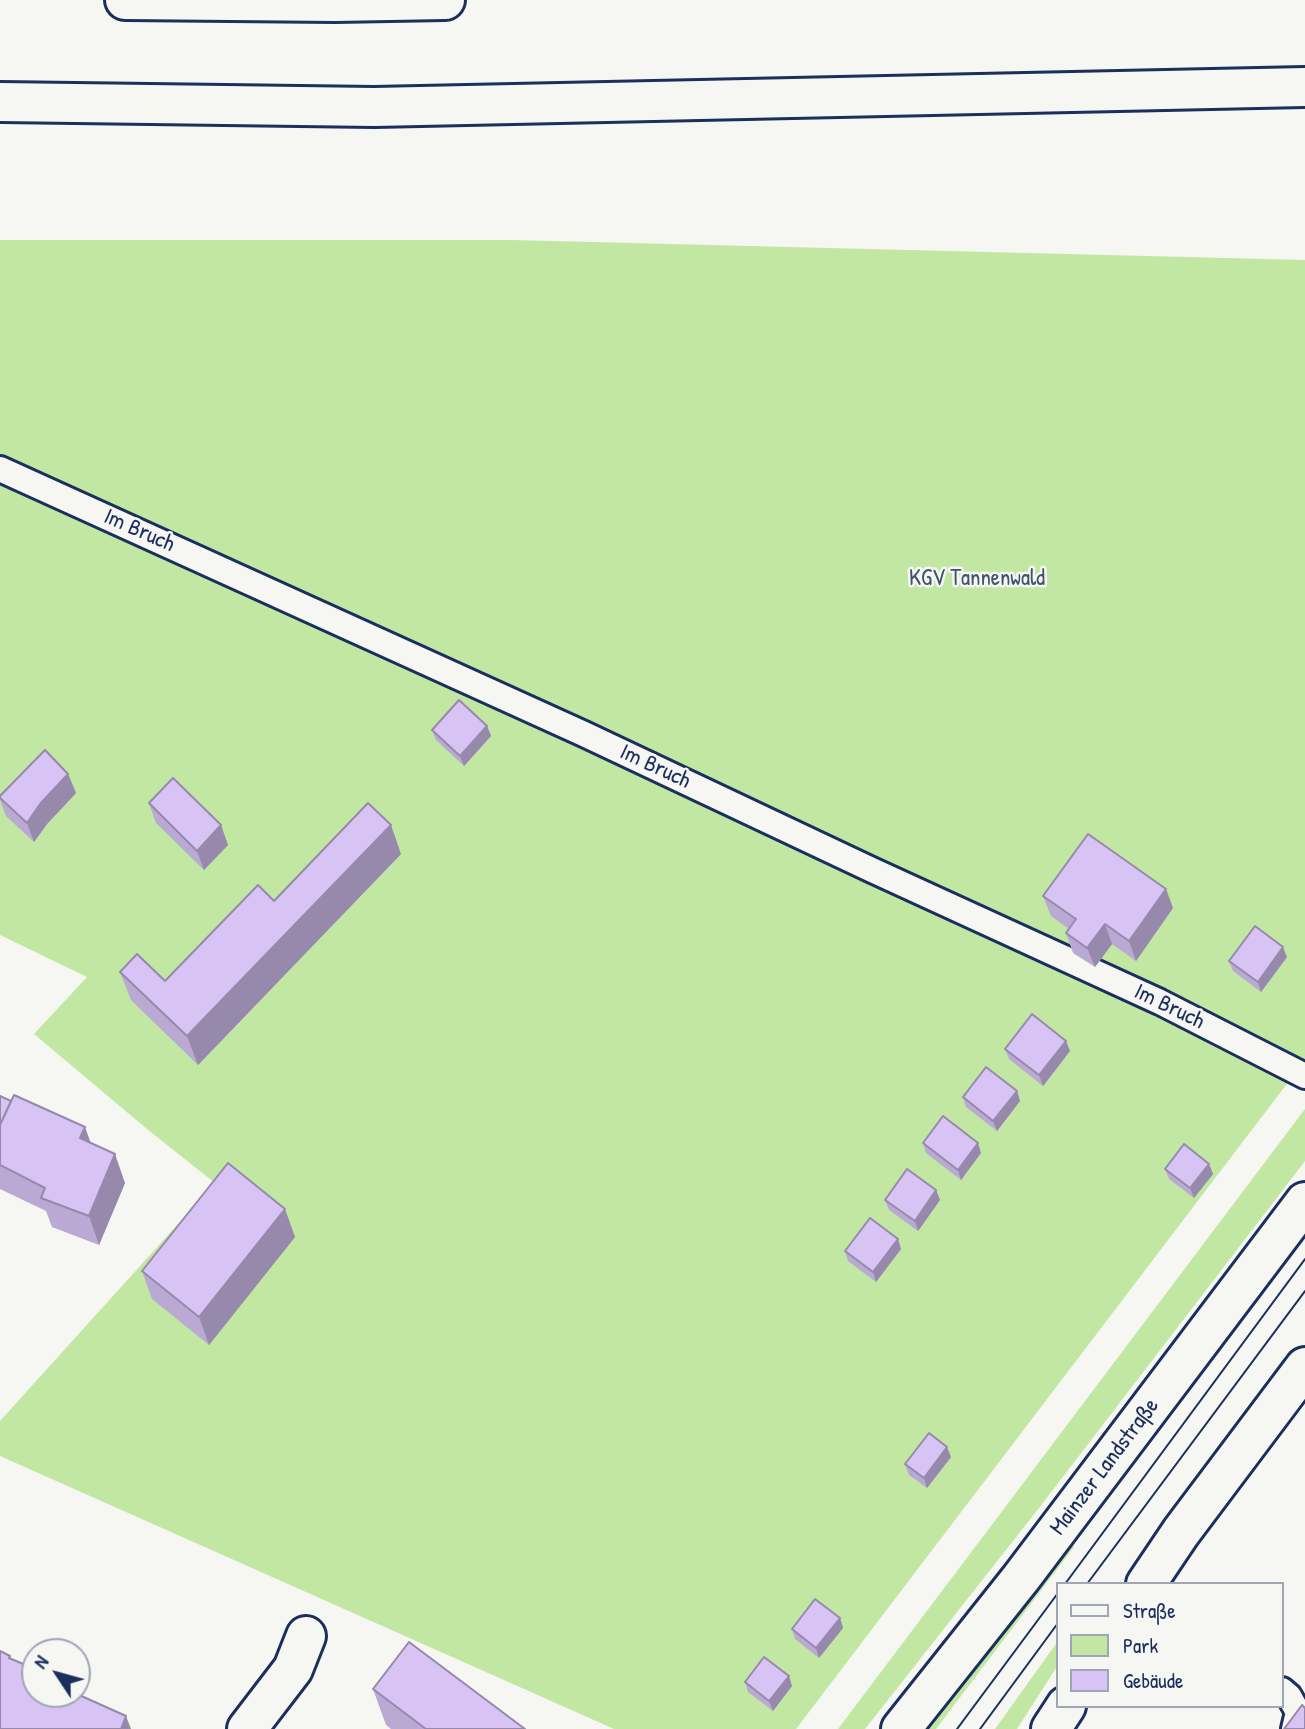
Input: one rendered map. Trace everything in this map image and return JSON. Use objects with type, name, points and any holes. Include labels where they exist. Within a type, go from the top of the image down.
[{"type":"main road","points":[[125,0],[444,0]]},
{"type":"main road","points":[[0,102],[374,107],[1305,87]]},
{"type":"main road","name":"Mainzer Landstraße","points":[[901,1729],[1021,1578],[1305,1202]]},
{"type":"main road","points":[[1147,1582],[1181,1532],[1305,1367]]},
{"type":"main road","points":[[247,1729],[293,1669],[306,1636]]},
{"type":"main road","points":[[1051,1729],[1065,1708]]},
{"type":"lane","name":"Im Bruch","points":[[0,469],[584,734],[1160,1002],[1305,1076]]},
{"type":"lane","points":[[1284,1692],[1298,1712],[1294,1729]]},
{"type":"green space","name":"KGV Tannenwald","points":[[0,240],[512,240],[1305,260],[1305,1060],[796,1729],[614,1729],[0,1456],[0,1421],[215,1183],[34,1034],[87,977],[0,935]]},
{"type":"green space","points":[[1305,1109],[1305,1161],[1039,1508],[865,1729],[838,1729]]},
{"type":"green space","points":[[1069,1542],[1074,1547],[936,1729],[917,1729]]},
{"type":"green space","points":[[1056,1644],[1056,1668],[1017,1729],[995,1729]]},
{"type":"building","points":[[459,700],[487,726],[460,756],[432,730]]},
{"type":"building","points":[[45,750],[68,774],[40,804],[27,823],[0,796]]},
{"type":"building","points":[[173,778],[221,825],[197,851],[149,803]]},
{"type":"building","points":[[368,803],[391,825],[187,1036],[120,972],[137,954],[165,981],[258,885],[274,901]]},
{"type":"building","points":[[1088,834],[1166,889],[1129,941],[1105,924],[1087,948],[1066,933],[1076,919],[1043,896]]},
{"type":"building","points":[[1255,926],[1283,947],[1258,982],[1229,961]]},
{"type":"building","points":[[1032,1014],[1066,1041],[1039,1075],[1005,1049]]},
{"type":"building","points":[[986,1067],[1017,1091],[993,1121],[963,1097]]},
{"type":"building","points":[[14,1095],[85,1127],[80,1138],[115,1154],[89,1216],[41,1198],[45,1188],[0,1165],[0,1125]]},
{"type":"building","points":[[0,1096],[11,1101],[0,1125]]},
{"type":"building","points":[[943,1116],[978,1143],[958,1170],[923,1143]]},
{"type":"building","points":[[1184,1144],[1209,1164],[1190,1188],[1165,1169]]},
{"type":"building","points":[[228,1163],[285,1209],[199,1317],[142,1271]]},
{"type":"building","points":[[907,1169],[936,1190],[915,1221],[885,1200]]},
{"type":"building","points":[[870,1218],[898,1239],[873,1272],[845,1251]]},
{"type":"building","points":[[929,1433],[947,1447],[924,1478],[905,1464]]},
{"type":"building","points":[[815,1599],[840,1618],[816,1648],[792,1629]]},
{"type":"building","points":[[409,1642],[525,1729],[426,1729],[373,1689]]},
{"type":"building","points":[[0,1651],[21,1663],[21,1708],[91,1708],[91,1700],[126,1716],[121,1729],[0,1729]]},
{"type":"building","points":[[764,1657],[789,1676],[769,1701],[745,1682]]},
{"type":"building","points":[[1302,1705],[1305,1708],[1305,1729],[1284,1729]]},
{"type":"tram line","points":[[1066,1582],[1305,1259]]},
{"type":"tram line","points":[[1088,1582],[1305,1291]]},
{"type":"tram line","points":[[957,1729],[1056,1596]]},
{"type":"tram line","points":[[980,1729],[1056,1626]]}]
